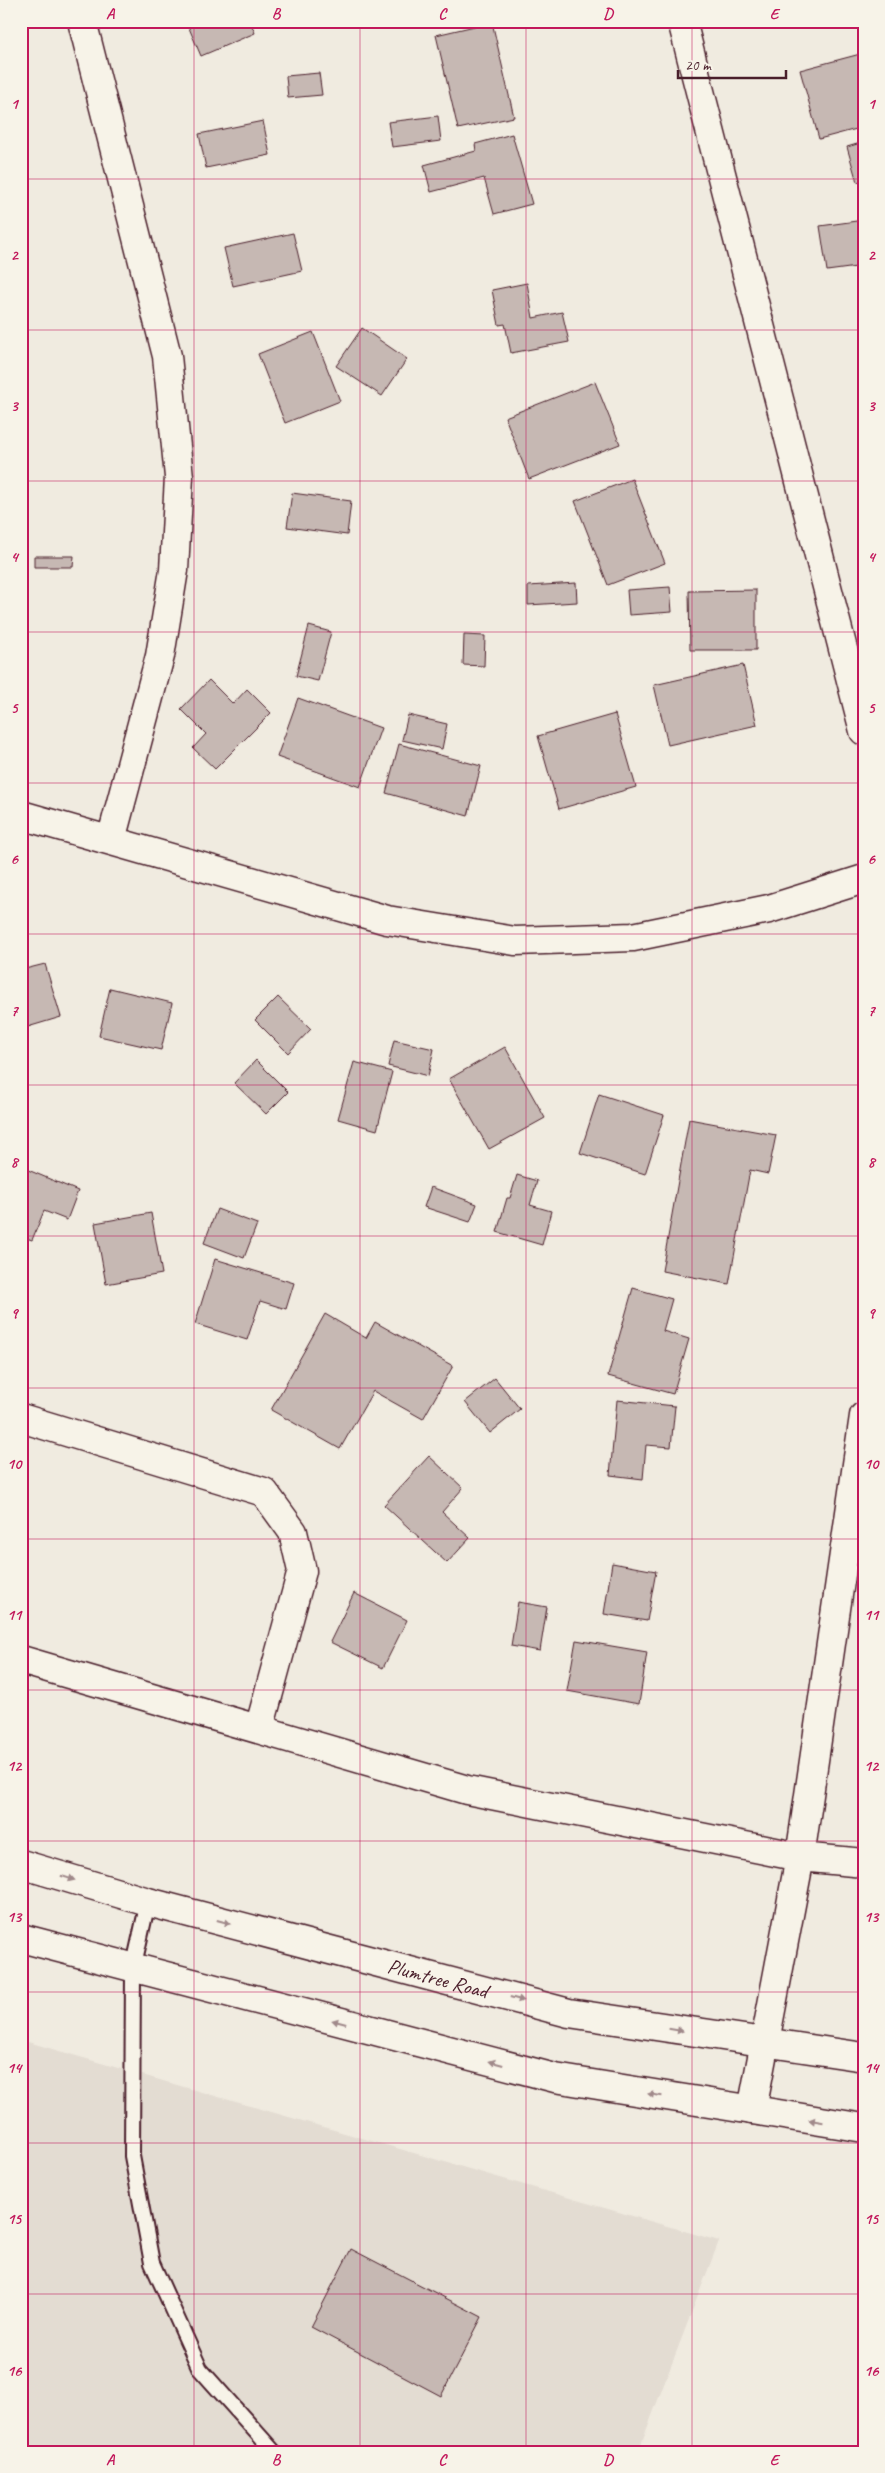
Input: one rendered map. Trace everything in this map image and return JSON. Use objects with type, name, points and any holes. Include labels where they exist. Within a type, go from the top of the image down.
[{"type":"main road","points":[[82,21],[167,356],[179,477],[174,570],[160,656],[111,840]]},
{"type":"main road","points":[[682,21],[864,731]]},
{"type":"main road","points":[[21,815],[387,920],[515,941],[633,937],[769,909],[864,879]]},
{"type":"main road","points":[[752,2110],[800,1857],[864,1416]]},
{"type":"main road","points":[[21,1418],[264,1492],[293,1532],[302,1571],[259,1729]]},
{"type":"main road","points":[[21,1660],[467,1790],[800,1857],[864,1863]]},
{"type":"main road","name":"Plumtree Road","points":[[21,1864],[148,1902],[569,2013],[765,2044],[864,2057]]},
{"type":"main road","points":[[21,1938],[133,1969],[555,2078],[864,2128]]},
{"type":"lane","points":[[148,1902],[133,1969],[132,2156],[152,2263],[200,2369],[274,2452]]},
{"type":"shaded area","points":[[21,2040],[719,2241],[638,2452],[21,2452]]},
{"type":"building","points":[[186,21],[250,21],[255,33],[201,56]]},
{"type":"building","points":[[492,22],[514,117],[458,129],[436,35]]},
{"type":"building","points":[[864,53],[864,127],[819,139],[800,70]]},
{"type":"building","points":[[319,73],[322,95],[288,98],[286,76]]},
{"type":"building","points":[[438,116],[441,141],[392,147],[388,122]]},
{"type":"building","points":[[263,121],[270,155],[206,168],[199,134]]},
{"type":"building","points":[[512,134],[532,204],[494,214],[484,178],[431,192],[424,165],[476,151],[475,144]]},
{"type":"building","points":[[864,142],[864,180],[857,182],[847,147]]},
{"type":"building","points":[[864,220],[864,266],[827,271],[820,226]]},
{"type":"building","points":[[293,233],[302,271],[233,286],[224,248]]},
{"type":"building","points":[[527,283],[533,318],[562,312],[569,342],[511,353],[505,324],[499,325],[492,290]]},
{"type":"building","points":[[362,328],[407,359],[382,396],[336,366]]},
{"type":"building","points":[[313,332],[340,401],[285,423],[258,354]]},
{"type":"building","points":[[595,382],[620,444],[529,479],[505,417]]},
{"type":"building","points":[[632,479],[665,563],[608,585],[575,501]]},
{"type":"building","points":[[292,493],[351,501],[347,535],[287,527]]},
{"type":"building","points":[[34,556],[74,556],[73,567],[34,567]]},
{"type":"building","points":[[576,583],[577,602],[528,605],[528,586]]},
{"type":"building","points":[[670,587],[672,612],[629,615],[627,590]]},
{"type":"building","points":[[756,590],[756,650],[690,650],[689,591]]},
{"type":"building","points":[[309,626],[331,632],[318,681],[296,676]]},
{"type":"building","points":[[464,635],[485,636],[484,666],[463,665]]},
{"type":"building","points":[[743,665],[757,725],[668,745],[654,685]]},
{"type":"building","points":[[209,680],[233,704],[247,689],[271,713],[215,769],[193,748],[206,734],[181,709]]},
{"type":"building","points":[[298,698],[381,728],[360,787],[277,757]]},
{"type":"building","points":[[615,714],[636,787],[559,809],[538,736]]},
{"type":"building","points":[[408,715],[447,724],[442,749],[402,740]]},
{"type":"building","points":[[399,744],[481,766],[468,816],[386,793]]},
{"type":"building","points":[[45,964],[61,1017],[21,1029],[21,970]]},
{"type":"building","points":[[110,988],[172,1003],[161,1050],[99,1036]]},
{"type":"building","points":[[278,997],[311,1029],[288,1053],[255,1020]]},
{"type":"building","points":[[394,1040],[434,1049],[428,1076],[388,1066]]},
{"type":"building","points":[[505,1047],[545,1118],[489,1149],[449,1079]]},
{"type":"building","points":[[256,1060],[288,1092],[266,1114],[234,1083]]},
{"type":"building","points":[[354,1062],[392,1072],[377,1130],[338,1119]]},
{"type":"building","points":[[599,1094],[664,1115],[645,1174],[580,1153]]},
{"type":"building","points":[[689,1119],[776,1135],[768,1174],[750,1170],[729,1284],[662,1271]]},
{"type":"building","points":[[21,1167],[78,1191],[67,1220],[44,1211],[32,1240],[21,1236]]},
{"type":"building","points":[[517,1175],[537,1181],[530,1205],[551,1211],[542,1245],[497,1232],[507,1198],[510,1198]]},
{"type":"building","points":[[431,1187],[477,1204],[470,1222],[424,1207]]},
{"type":"building","points":[[217,1209],[257,1224],[244,1258],[204,1243]]},
{"type":"building","points":[[151,1213],[162,1274],[106,1284],[95,1223]]},
{"type":"building","points":[[215,1259],[294,1283],[286,1309],[260,1301],[247,1340],[195,1324]]},
{"type":"building","points":[[633,1288],[672,1299],[663,1331],[689,1339],[673,1394],[608,1376]]},
{"type":"building","points":[[325,1314],[366,1338],[375,1322],[453,1366],[423,1419],[373,1391],[340,1449],[271,1410]]},
{"type":"building","points":[[495,1378],[520,1409],[490,1433],[465,1402]]},
{"type":"building","points":[[617,1400],[675,1406],[671,1447],[646,1445],[643,1479],[610,1475]]},
{"type":"building","points":[[429,1456],[463,1488],[442,1512],[470,1538],[447,1563],[384,1505]]},
{"type":"building","points":[[612,1563],[656,1571],[647,1621],[604,1614]]},
{"type":"building","points":[[354,1593],[407,1620],[383,1668],[330,1642]]},
{"type":"building","points":[[518,1602],[547,1607],[540,1651],[511,1646]]},
{"type":"building","points":[[576,1640],[647,1652],[639,1704],[567,1691]]},
{"type":"building","points":[[351,2249],[482,2317],[441,2396],[311,2327]]}]
